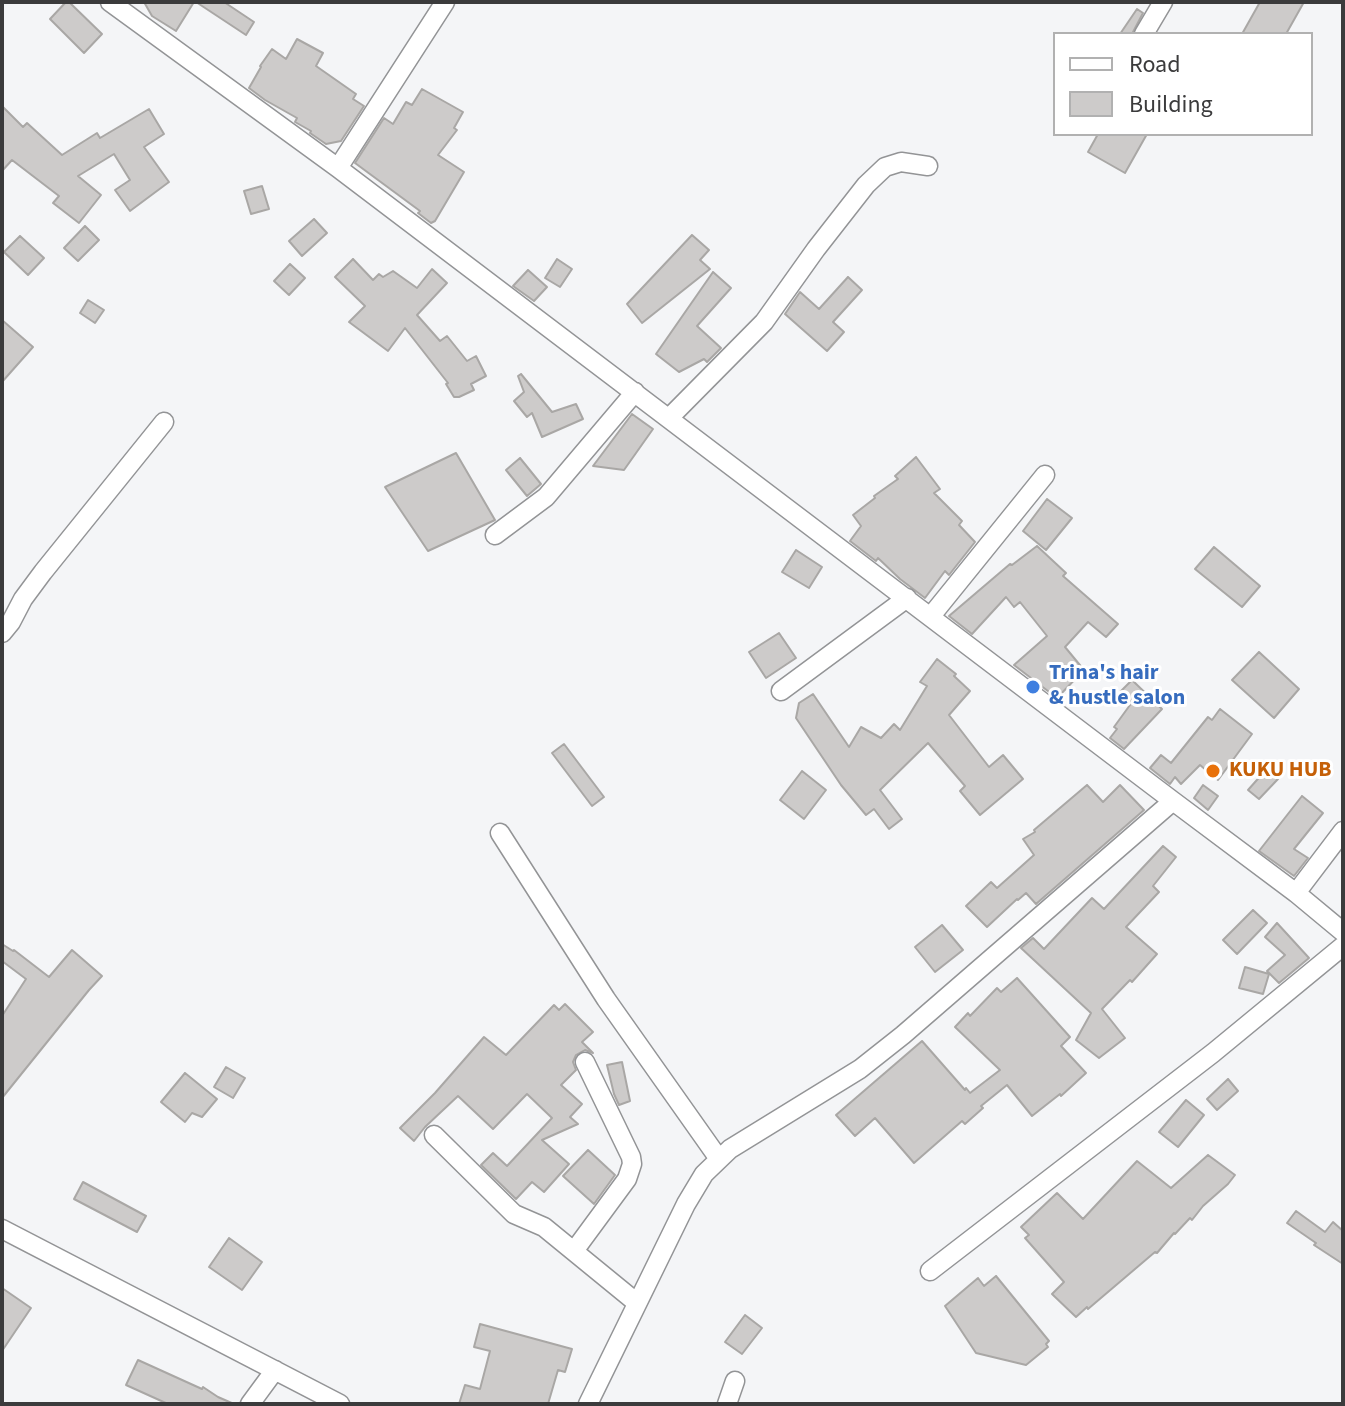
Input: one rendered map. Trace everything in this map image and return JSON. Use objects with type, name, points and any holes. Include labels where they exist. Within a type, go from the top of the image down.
[{"type":"street","points":[[110,2],[338,168],[635,392],[1296,893],[1343,932]]},
{"type":"street","points":[[137,2],[141,24]]},
{"type":"street","points":[[338,168],[445,2]]},
{"type":"street","points":[[1145,32],[1163,2]]},
{"type":"street","points":[[669,418],[764,322],[866,185],[885,167],[901,162],[928,166]]},
{"type":"street","points":[[495,535],[546,497],[635,392]]},
{"type":"street","points":[[2,633],[43,572],[164,422]]},
{"type":"street","points":[[931,616],[1045,475]]},
{"type":"street","points":[[781,691],[907,598]]},
{"type":"street","points":[[588,1404],[686,1204],[704,1174],[730,1149],[860,1069],[1173,801]]},
{"type":"street","points":[[1296,893],[1343,831]]},
{"type":"street","points":[[500,833],[606,999],[719,1159]]},
{"type":"street","points":[[930,1271],[1213,1053],[1343,946]]},
{"type":"street","points":[[574,1251],[627,1179],[632,1164],[585,1062]]},
{"type":"street","points":[[434,1135],[514,1214],[544,1227],[637,1303]]},
{"type":"street","points":[[2,1229],[340,1404]]},
{"type":"street","points":[[250,1404],[275,1370]]},
{"type":"street","points":[[727,1404],[735,1381]]},
{"type":"building","points":[[66,2],[102,34],[84,53],[50,19]]},
{"type":"building","points":[[144,2],[194,2],[176,31],[152,16]]},
{"type":"building","points":[[196,2],[224,2],[254,22],[246,35]]},
{"type":"building","points":[[1260,2],[1304,2],[1287,32],[1243,32]]},
{"type":"building","points":[[1137,9],[1143,13],[1133,32],[1121,32]]},
{"type":"building","points":[[297,39],[323,53],[316,66],[356,94],[353,99],[364,106],[341,141],[326,144],[295,122],[297,118],[249,88],[272,49],[286,59]]},
{"type":"building","points":[[422,89],[463,112],[454,128],[457,130],[438,155],[464,172],[431,223],[418,213],[420,211],[355,163],[384,118],[393,124],[406,102],[412,105]]},
{"type":"building","points":[[2,106],[23,127],[27,123],[62,155],[97,133],[100,138],[149,109],[164,134],[144,147],[169,182],[130,211],[115,190],[130,180],[114,154],[78,176],[101,195],[79,223],[53,203],[59,196],[12,160],[2,171]]},
{"type":"building","points":[[1097,136],[1146,136],[1125,173],[1088,152]]},
{"type":"building","points":[[262,186],[269,209],[251,214],[244,191]]},
{"type":"building","points":[[314,219],[327,233],[302,256],[289,241]]},
{"type":"building","points":[[85,226],[99,240],[78,261],[64,248]]},
{"type":"building","points":[[692,235],[709,250],[700,260],[710,269],[642,323],[627,304]]},
{"type":"building","points":[[20,236],[44,258],[28,275],[4,252]]},
{"type":"building","points":[[353,259],[373,280],[379,274],[383,277],[393,271],[417,288],[432,269],[447,283],[417,315],[440,341],[447,336],[467,361],[476,356],[486,376],[471,384],[474,390],[454,397],[448,383],[405,328],[388,351],[349,322],[365,306],[335,277]]},
{"type":"building","points":[[557,259],[572,269],[560,287],[545,278]]},
{"type":"building","points":[[290,264],[305,278],[289,295],[274,281]]},
{"type":"building","points":[[528,270],[547,287],[534,301],[513,286]]},
{"type":"building","points":[[713,272],[731,288],[697,326],[721,348],[707,362],[704,359],[679,372],[656,354]]},
{"type":"building","points":[[848,277],[862,290],[833,322],[844,332],[827,351],[785,314],[800,292],[819,309]]},
{"type":"building","points":[[88,300],[104,310],[95,323],[80,313]]},
{"type":"building","points":[[2,320],[33,347],[2,382]]},
{"type":"building","points":[[521,374],[552,412],[576,404],[583,419],[542,437],[532,413],[527,417],[514,401],[524,392],[518,376]]},
{"type":"building","points":[[632,414],[653,429],[624,470],[593,466]]},
{"type":"building","points":[[456,453],[495,520],[428,551],[385,487]]},
{"type":"building","points":[[916,457],[940,489],[934,493],[962,521],[959,525],[975,542],[949,575],[945,571],[925,598],[878,558],[876,561],[850,541],[861,526],[853,515],[898,479],[895,476]]},
{"type":"building","points":[[520,458],[541,484],[527,496],[506,470]]},
{"type":"building","points":[[1047,499],[1072,518],[1046,550],[1023,531]]},
{"type":"building","points":[[1037,546],[1066,573],[1063,576],[1118,624],[1106,637],[1088,622],[1065,647],[1084,670],[1057,698],[1014,665],[1047,636],[1020,602],[1014,607],[1006,597],[972,634],[949,616],[1010,564]]},
{"type":"building","points":[[1214,547],[1260,586],[1242,607],[1195,569]]},
{"type":"building","points":[[796,550],[822,567],[809,588],[782,572]]},
{"type":"building","points":[[779,633],[796,658],[766,678],[749,652]]},
{"type":"building","points":[[1259,652],[1299,689],[1274,718],[1232,680]]},
{"type":"building","points":[[937,659],[956,674],[954,676],[970,691],[949,715],[989,767],[1003,755],[1023,779],[980,815],[960,791],[965,786],[928,743],[880,790],[902,819],[889,829],[874,809],[866,815],[841,785],[796,718],[799,703],[813,694],[849,747],[861,727],[881,738],[894,724],[900,730],[927,686],[920,682]]},
{"type":"building","points":[[1132,680],[1162,709],[1124,749],[1110,738],[1130,705],[1118,694]]},
{"type":"building","points":[[1220,709],[1252,734],[1218,780],[1200,765],[1181,784],[1175,777],[1170,784],[1150,768],[1161,755],[1171,763],[1208,717],[1212,720]]},
{"type":"building","points":[[564,744],[604,797],[592,806],[552,753]]},
{"type":"building","points":[[802,771],[826,790],[804,819],[780,800]]},
{"type":"building","points":[[1264,772],[1278,779],[1259,799],[1248,790]]},
{"type":"building","points":[[1087,785],[1103,802],[1120,785],[1144,810],[1036,904],[1026,893],[987,927],[966,906],[991,882],[997,888],[1034,855],[1023,839]]},
{"type":"building","points":[[1203,785],[1218,796],[1208,810],[1194,798]]},
{"type":"building","points":[[1302,796],[1323,813],[1294,849],[1308,858],[1294,876],[1259,851]]},
{"type":"building","points":[[1163,846],[1176,857],[1153,886],[1159,892],[1126,927],[1157,954],[1102,1009],[1125,1038],[1099,1058],[1076,1040],[1091,1013],[1021,948],[1033,938],[1044,949],[1092,898],[1104,909]]},
{"type":"building","points":[[1253,910],[1267,923],[1237,954],[1223,940]]},
{"type":"building","points":[[1277,923],[1309,958],[1279,983],[1267,971],[1285,955],[1265,937]]},
{"type":"building","points":[[942,925],[963,950],[935,972],[915,947]]},
{"type":"building","points":[[2,944],[49,977],[72,950],[102,976],[2,1098],[2,1016],[26,979],[2,961]]},
{"type":"building","points":[[1245,967],[1269,974],[1263,994],[1239,988]]},
{"type":"building","points":[[1017,978],[1070,1037],[1061,1046],[1086,1073],[1061,1096],[1032,1116],[1007,1085],[965,1124],[962,1121],[914,1163],[875,1118],[855,1136],[836,1115],[922,1041],[970,1093],[1000,1070],[955,1027],[997,988],[1001,992]]},
{"type":"building","points":[[565,1004],[593,1032],[582,1042],[593,1053],[585,1050],[576,1055],[573,1062],[576,1070],[561,1085],[582,1104],[570,1117],[578,1124],[542,1140],[569,1164],[544,1192],[532,1182],[516,1199],[481,1165],[493,1153],[507,1166],[552,1118],[527,1094],[493,1129],[458,1096],[414,1141],[400,1128],[484,1037],[506,1055],[554,1005],[559,1010]]},
{"type":"building","points":[[622,1062],[630,1101],[619,1105],[607,1065]]},
{"type":"building","points":[[226,1067],[245,1078],[233,1098],[214,1087]]},
{"type":"building","points":[[185,1073],[217,1099],[202,1117],[192,1113],[185,1122],[161,1102]]},
{"type":"building","points":[[1228,1079],[1238,1091],[1217,1110],[1207,1099]]},
{"type":"building","points":[[1186,1100],[1204,1115],[1178,1147],[1159,1132]]},
{"type":"building","points":[[588,1150],[615,1175],[594,1204],[563,1176]]},
{"type":"building","points":[[1208,1155],[1235,1175],[1228,1184],[1192,1220],[1190,1218],[1174,1233],[1157,1253],[1076,1317],[1052,1294],[1064,1282],[1025,1238],[1029,1235],[1021,1227],[1057,1193],[1083,1219],[1137,1161],[1171,1188]]},
{"type":"building","points":[[83,1182],[146,1216],[137,1232],[74,1199]]},
{"type":"building","points":[[1296,1211],[1325,1232],[1333,1222],[1343,1231],[1343,1264],[1287,1223]]},
{"type":"building","points":[[229,1238],[262,1262],[242,1290],[209,1267]]},
{"type":"building","points":[[996,1276],[1049,1341],[1046,1344],[1048,1347],[1026,1365],[976,1353],[945,1306],[978,1278],[984,1286]]},
{"type":"building","points":[[2,1288],[31,1308],[2,1351]]},
{"type":"building","points":[[745,1315],[762,1328],[742,1354],[725,1342]]},
{"type":"building","points":[[480,1324],[572,1349],[565,1372],[558,1370],[548,1404],[459,1404],[465,1385],[480,1389],[490,1351],[474,1347]]},
{"type":"building","points":[[138,1360],[203,1387],[234,1404],[168,1404],[126,1385]]},
{"type":"place","name":"Trina's hair & hustle salon","points":[[1033,687]]},
{"type":"place","name":"KUKU HUB","points":[[1213,771]]}]
